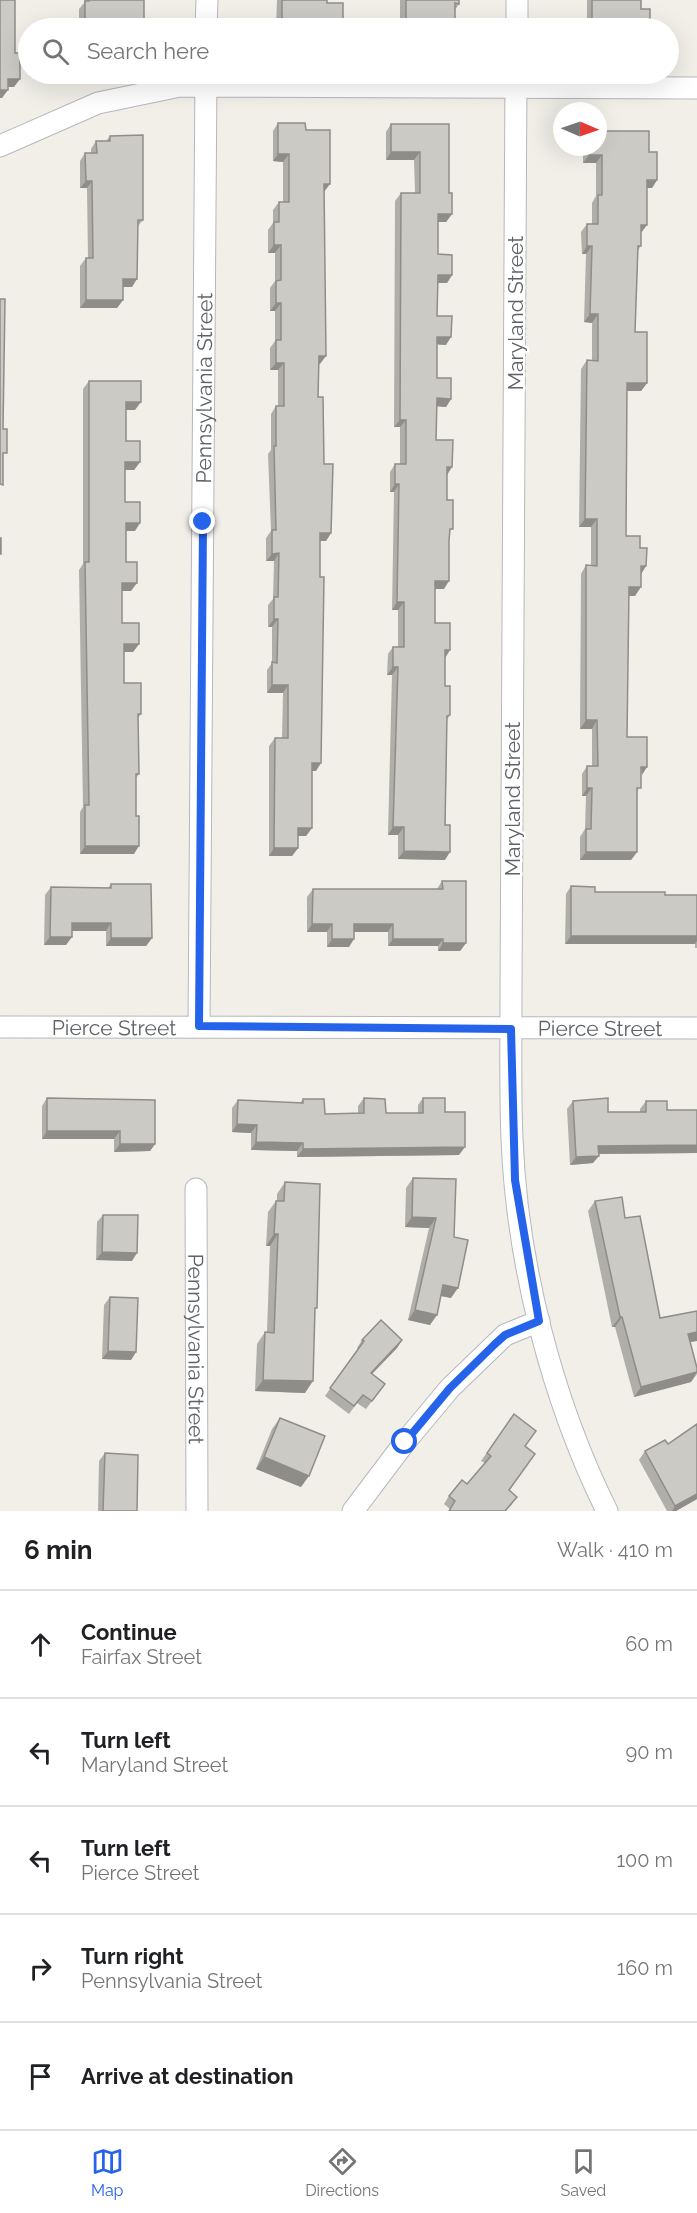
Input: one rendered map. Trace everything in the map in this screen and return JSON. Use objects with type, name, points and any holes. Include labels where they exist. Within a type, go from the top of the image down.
[{"type":"street","points":[[206,18],[207,0]]},
{"type":"street","points":[[517,0],[517,18]]},
{"type":"street","points":[[0,146],[98,103],[182,84]]},
{"type":"street","name":"Pennsylvania Street","points":[[199,1026],[206,84]]},
{"type":"street","name":"Maryland Street","points":[[516,84],[511,1029],[515,1180],[539,1321],[569,1420],[607,1511]]},
{"type":"street","points":[[594,84],[697,88]]},
{"type":"street","name":"Pierce Street","points":[[0,1027],[697,1028]]},
{"type":"street","name":"Pennsylvania Street","points":[[196,1190],[197,1511]]},
{"type":"street","points":[[353,1511],[405,1442],[450,1388],[505,1335],[539,1321]]},
{"type":"building","points":[[0,0],[15,0],[15,53],[18,53],[18,79],[8,79],[8,90],[0,90]]},
{"type":"building","points":[[144,0],[144,18],[85,18],[85,1]]},
{"type":"building","points":[[282,0],[327,0],[327,3],[343,3],[343,18],[282,18]]},
{"type":"building","points":[[406,0],[459,0],[459,4],[455,3],[455,18],[406,18]]},
{"type":"building","points":[[592,0],[641,0],[641,9],[650,9],[650,18],[592,18]]},
{"type":"building","points":[[278,123],[305,123],[306,130],[330,130],[330,184],[324,184],[326,356],[319,356],[318,397],[323,397],[324,464],[333,464],[331,533],[320,533],[320,577],[324,577],[321,763],[312,763],[312,828],[298,828],[298,848],[274,848],[275,738],[288,738],[288,685],[272,685],[272,662],[277,663],[278,619],[274,619],[274,597],[278,597],[279,553],[272,554],[272,530],[276,530],[274,446],[276,446],[276,406],[284,406],[284,363],[276,363],[276,340],[281,340],[281,303],[276,303],[276,281],[281,280],[281,245],[274,245],[274,222],[279,222],[279,202],[289,202],[289,154],[278,154]]},
{"type":"building","points":[[391,124],[449,124],[449,193],[452,193],[452,214],[438,214],[438,254],[452,255],[452,275],[438,275],[437,316],[452,316],[451,337],[437,337],[437,378],[451,378],[451,399],[437,398],[436,440],[453,440],[452,467],[447,467],[447,500],[453,500],[453,529],[450,529],[449,540],[449,581],[435,581],[435,623],[450,623],[450,650],[445,650],[445,686],[450,686],[450,715],[447,716],[445,825],[450,825],[450,852],[404,851],[404,827],[393,827],[398,667],[393,667],[393,647],[404,647],[404,602],[397,602],[399,484],[395,484],[395,464],[406,464],[406,420],[400,420],[401,193],[420,193],[420,152],[391,152]]},
{"type":"building","points":[[607,131],[649,131],[649,152],[657,152],[657,180],[647,180],[647,225],[641,225],[641,246],[638,246],[635,332],[647,332],[647,383],[627,383],[626,536],[640,536],[640,548],[647,548],[646,566],[641,566],[641,587],[629,587],[627,737],[647,737],[647,767],[641,767],[641,788],[637,788],[637,852],[586,852],[586,829],[591,829],[592,788],[587,788],[587,766],[598,766],[597,720],[586,720],[586,565],[597,566],[597,519],[585,519],[587,360],[598,361],[598,314],[590,314],[592,246],[587,246],[587,224],[598,224],[598,195],[602,195],[602,156],[607,156]]},
{"type":"building","points":[[143,135],[143,220],[138,220],[137,279],[123,279],[123,300],[86,300],[86,258],[93,258],[92,181],[86,181],[85,153],[97,153],[96,141],[110,141],[110,136]]},
{"type":"building","points":[[0,299],[5,299],[3,429],[7,429],[7,453],[3,453],[3,485],[0,484]]},
{"type":"building","points":[[89,381],[141,381],[141,402],[126,402],[126,441],[140,441],[140,462],[125,462],[125,502],[140,502],[140,523],[126,523],[126,562],[137,562],[137,583],[122,583],[122,623],[139,623],[139,644],[124,644],[124,683],[141,683],[141,714],[138,714],[139,774],[136,774],[139,846],[85,846],[85,805],[89,805],[85,562],[89,562]]},
{"type":"building","points":[[442,881],[466,881],[466,943],[443,943],[443,939],[393,939],[393,924],[354,924],[354,939],[332,939],[332,924],[312,924],[313,889],[443,889]]},
{"type":"building","points":[[111,884],[151,884],[152,938],[111,938],[111,923],[72,923],[72,937],[50,937],[51,887],[111,888]]},
{"type":"building","points":[[571,886],[595,887],[595,892],[665,892],[665,895],[697,895],[697,936],[571,936]]},
{"type":"building","points":[[47,1098],[155,1100],[155,1144],[120,1144],[120,1131],[47,1131]]},
{"type":"building","points":[[364,1098],[385,1099],[386,1113],[423,1113],[423,1098],[445,1098],[445,1112],[465,1112],[465,1147],[303,1149],[303,1143],[256,1142],[257,1125],[237,1124],[238,1100],[303,1103],[303,1099],[324,1099],[325,1114],[364,1113]]},
{"type":"building","points":[[608,1098],[608,1112],[646,1112],[646,1101],[667,1101],[667,1110],[697,1110],[697,1145],[598,1146],[599,1156],[576,1157],[573,1101]]},
{"type":"building","points":[[413,1178],[456,1179],[454,1237],[468,1240],[458,1288],[443,1285],[437,1315],[415,1310],[436,1218],[412,1217]]},
{"type":"building","points":[[285,1182],[320,1184],[313,1381],[263,1380],[265,1332],[274,1333],[278,1234],[274,1234],[276,1201],[284,1201]]},
{"type":"building","points":[[622,1197],[625,1218],[640,1216],[660,1318],[697,1311],[697,1332],[688,1334],[697,1372],[641,1387],[622,1317],[620,1317],[595,1201]]},
{"type":"building","points":[[103,1215],[138,1215],[137,1253],[102,1252]]},
{"type":"building","points":[[110,1297],[138,1298],[136,1352],[108,1351]]},
{"type":"building","points":[[381,1320],[402,1340],[371,1373],[385,1384],[372,1401],[363,1395],[354,1406],[330,1388],[364,1341],[362,1340]]},
{"type":"building","points":[[514,1414],[536,1431],[525,1446],[535,1454],[509,1490],[517,1497],[505,1511],[449,1511],[455,1501],[449,1496],[462,1480],[467,1484],[491,1456],[487,1453]]},
{"type":"building","points":[[280,1418],[325,1436],[309,1476],[264,1457]]},
{"type":"building","points":[[697,1424],[697,1494],[675,1506],[645,1451],[665,1440],[668,1444]]},
{"type":"building","points":[[105,1453],[138,1455],[137,1511],[103,1511]]},
{"type":"route","points":[[203,522],[199,1026],[511,1029],[512,1140],[515,1180],[539,1321],[505,1335],[495,1344],[450,1388],[405,1442]]}]
